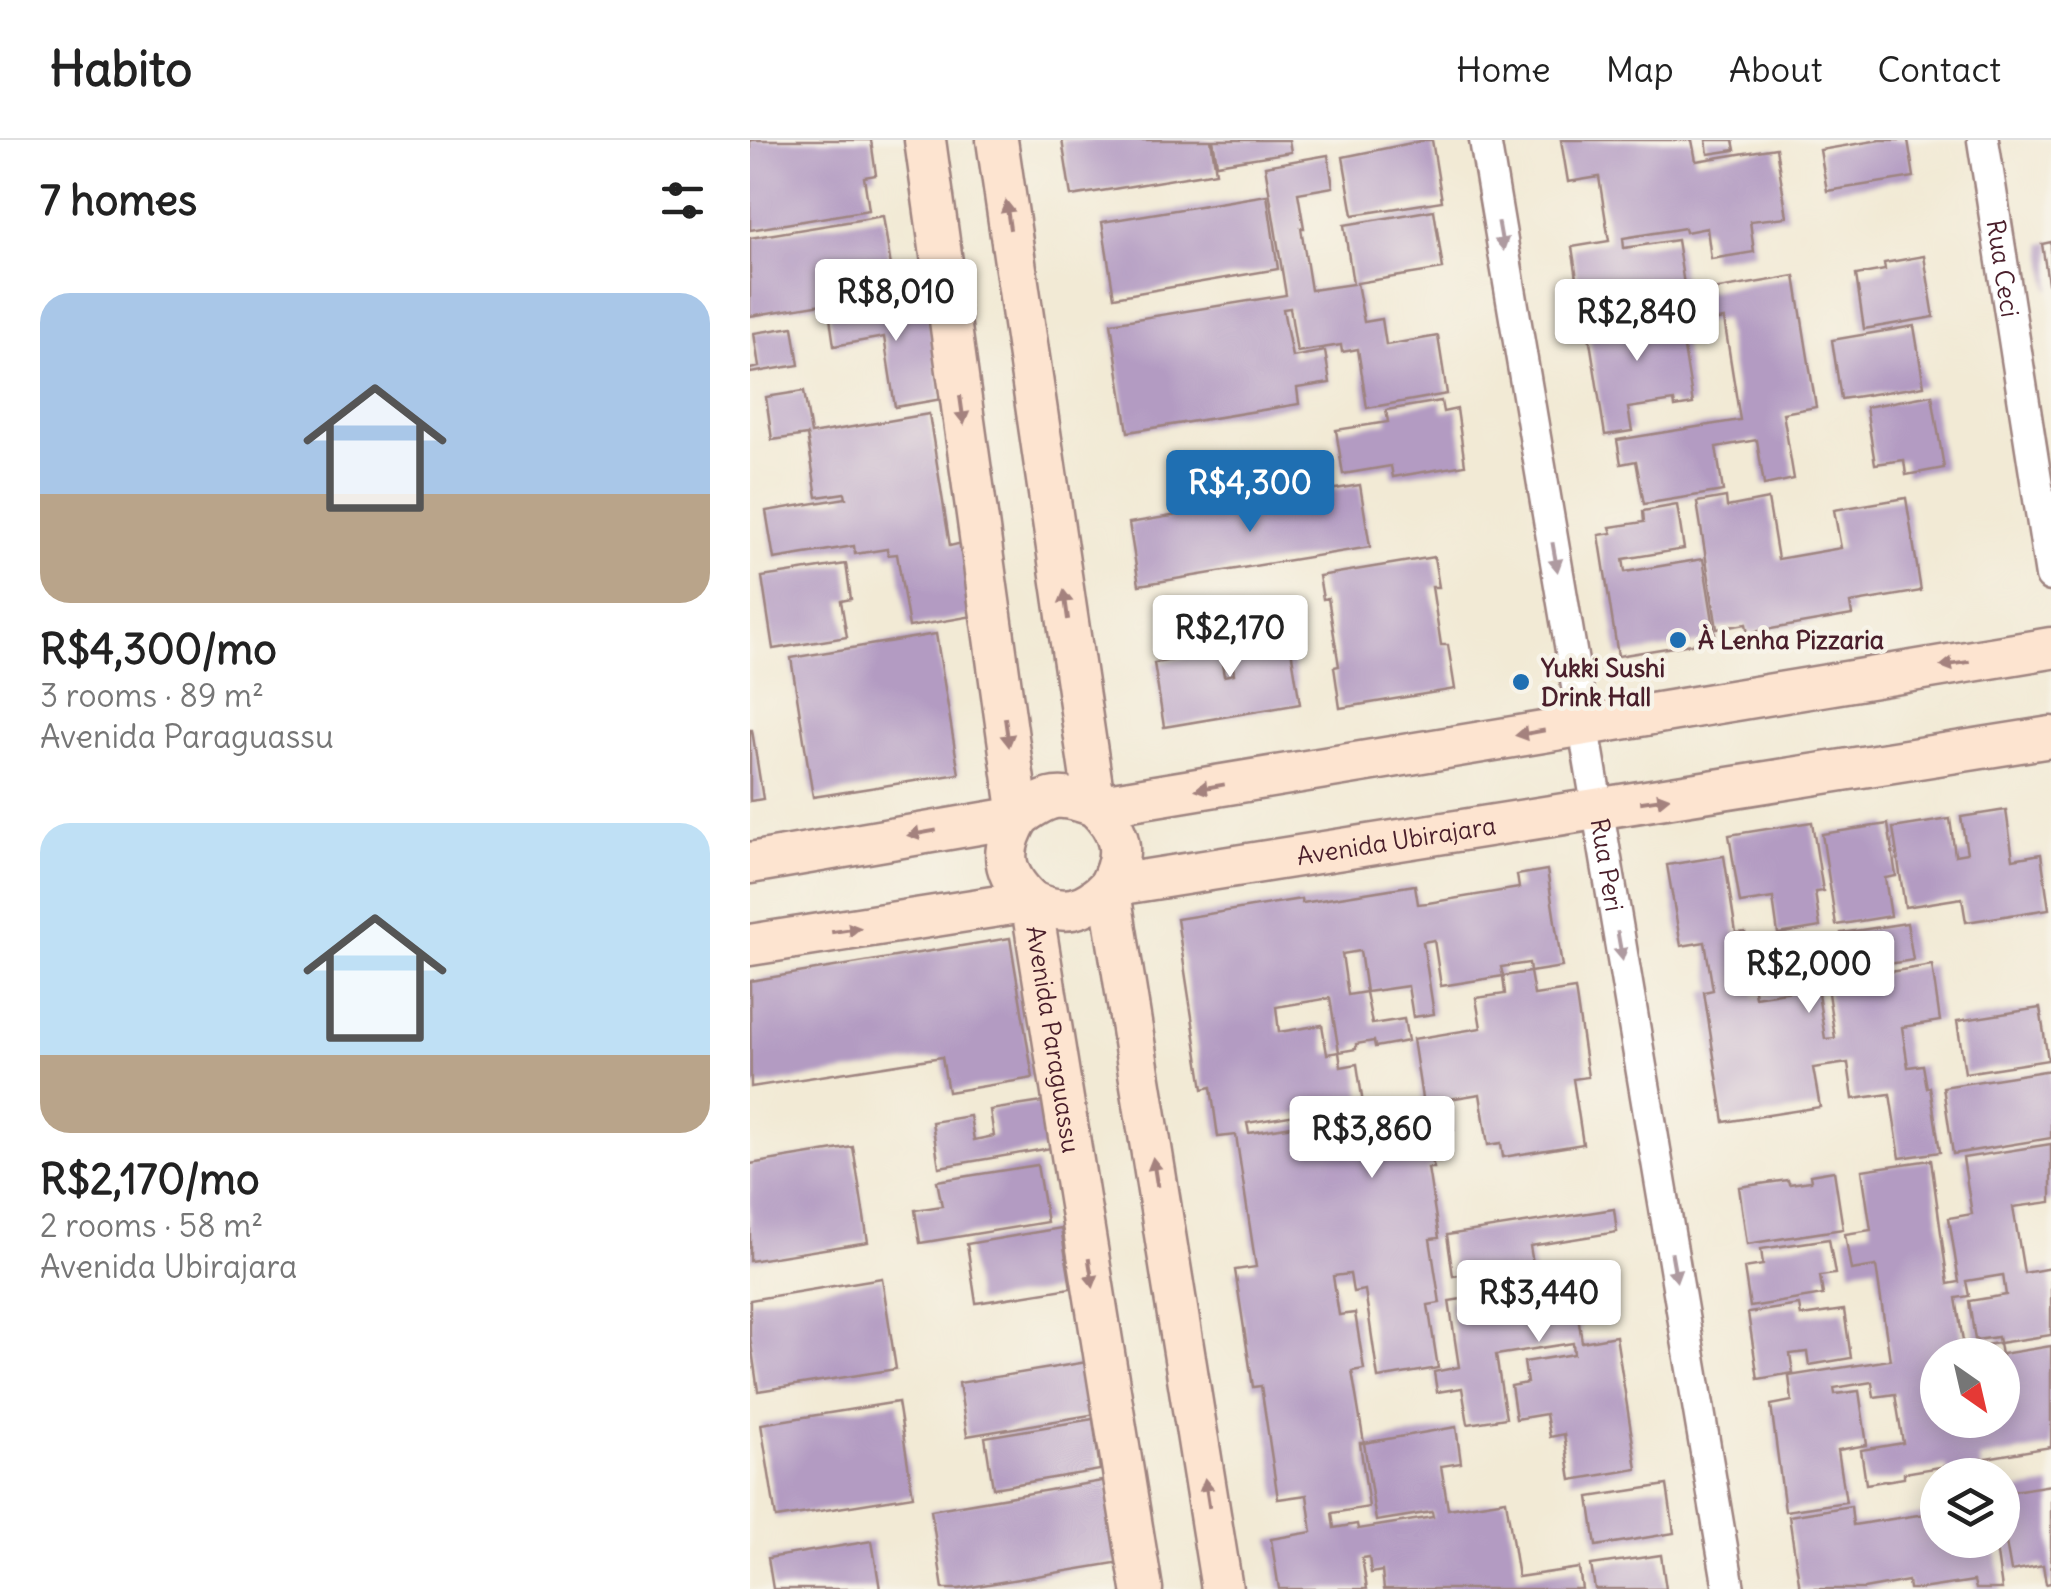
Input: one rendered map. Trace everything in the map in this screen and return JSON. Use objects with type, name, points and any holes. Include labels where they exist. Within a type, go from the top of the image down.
[{"type":"main road","name":"Avenida Paraguassu","points":[[925,140],[1018,817],[1005,852],[1016,887],[1030,900],[1142,1589]]},
{"type":"main road","points":[[997,140],[1095,806]]},
{"type":"main road","points":[[1095,806],[2051,648]]},
{"type":"main road","name":"Avenida Ubirajara","points":[[750,945],[1030,900],[1046,908],[1081,908],[1109,886],[2051,737]]},
{"type":"main road","points":[[750,863],[1018,817],[1041,800],[1068,796],[1095,806],[1108,818],[1117,834],[1120,852],[1118,870],[1109,886],[1222,1589]]},
{"type":"street","name":"Rua Peri","points":[[1485,140],[1730,1589]]},
{"type":"street","name":"Rua Ceci","points":[[1983,140],[2051,576]]},
{"type":"building","points":[[750,140],[871,140],[876,175],[864,177],[869,210],[750,230]]},
{"type":"building","points":[[1062,140],[1211,140],[1216,172],[1071,196]]},
{"type":"building","points":[[1213,140],[1289,140],[1291,152],[1217,164]]},
{"type":"building","points":[[1432,140],[1442,201],[1353,215],[1343,157]]},
{"type":"building","points":[[1561,140],[1692,140],[1696,161],[1776,148],[1787,217],[1750,221],[1754,252],[1711,259],[1707,228],[1623,238],[1624,248],[1677,240],[1685,291],[1582,308],[1572,247],[1609,241],[1599,177],[1568,182]]},
{"type":"building","points":[[1706,140],[1733,140],[1735,150],[1708,154]]},
{"type":"building","points":[[1880,140],[1908,140],[1914,177],[1827,191],[1820,150]]},
{"type":"building","points":[[1328,155],[1333,187],[1298,193],[1311,290],[1353,284],[1344,225],[1434,210],[1443,269],[1357,283],[1364,322],[1382,319],[1386,345],[1438,336],[1447,394],[1367,408],[1358,349],[1342,352],[1341,345],[1297,352],[1290,308],[1283,309],[1292,357],[1325,351],[1330,383],[1297,388],[1299,404],[1128,432],[1111,323],[1286,295],[1265,166]]},
{"type":"building","points":[[1267,195],[1278,269],[1114,297],[1102,222]]},
{"type":"building","points":[[883,216],[895,292],[750,316],[750,238]]},
{"type":"building","points":[[2051,242],[2051,289],[2049,289],[2042,244]]},
{"type":"building","points":[[1924,256],[1934,317],[1864,329],[1856,275],[1885,270],[1884,263]]},
{"type":"building","points":[[1795,276],[1816,407],[1783,413],[1794,479],[1764,485],[1757,440],[1716,447],[1723,491],[1644,504],[1636,461],[1621,464],[1617,440],[1740,420],[1724,319],[1688,325],[1683,295]]},
{"type":"building","points":[[926,295],[942,399],[895,407],[884,337],[834,346],[829,311]]},
{"type":"building","points":[[1627,310],[1628,318],[1678,310],[1693,404],[1675,407],[1674,401],[1628,408],[1632,431],[1605,435],[1586,316]]},
{"type":"building","points":[[1914,326],[1924,386],[1841,399],[1832,340]]},
{"type":"building","points":[[793,327],[799,365],[750,373],[750,369],[759,367],[754,333]]},
{"type":"building","points":[[804,391],[811,434],[929,414],[950,546],[962,543],[973,616],[909,627],[897,554],[888,555],[887,549],[855,554],[854,546],[774,559],[766,511],[846,498],[845,493],[817,497],[807,435],[772,440],[766,397]]},
{"type":"building","points":[[1932,395],[1944,468],[1906,475],[1904,460],[1875,464],[1866,407]]},
{"type":"building","points":[[1441,401],[1443,412],[1457,409],[1465,465],[1393,477],[1391,466],[1343,474],[1336,430],[1388,422],[1386,410]]},
{"type":"building","points":[[1360,485],[1370,547],[1139,585],[1129,523]]},
{"type":"building","points":[[1726,497],[1727,507],[1768,499],[1778,559],[1841,548],[1834,510],[1906,498],[1921,591],[1850,603],[1852,615],[1748,633],[1746,624],[1717,629],[1697,502]]},
{"type":"building","points":[[1677,505],[1684,549],[1623,559],[1625,572],[1703,559],[1716,640],[1618,656],[1599,535],[1612,533],[1610,527],[1644,522],[1643,511]]},
{"type":"building","points":[[1434,557],[1439,587],[1432,587],[1441,645],[1448,645],[1455,689],[1340,708],[1334,667],[1339,666],[1328,598],[1323,599],[1319,576]]},
{"type":"building","points":[[846,564],[851,599],[841,601],[847,637],[773,649],[762,577]]},
{"type":"building","points":[[1217,608],[1223,648],[1180,655],[1174,615]]},
{"type":"building","points":[[1287,625],[1300,704],[1164,727],[1154,663],[1220,652],[1224,676],[1234,674],[1228,634]]},
{"type":"building","points":[[936,634],[959,774],[813,797],[791,658]]},
{"type":"building","points":[[750,730],[763,799],[750,801]]},
{"type":"building","points":[[2006,810],[2013,859],[2041,854],[2049,909],[1966,922],[1962,898],[1905,907],[1893,828],[1950,819],[1955,855],[1967,853],[1961,817]]},
{"type":"building","points":[[1812,822],[1823,891],[1815,892],[1820,927],[1778,934],[1773,898],[1740,903],[1729,835]]},
{"type":"building","points":[[1888,824],[1896,876],[1885,878],[1891,916],[1836,925],[1822,834]]},
{"type":"building","points":[[1724,856],[1736,933],[1745,932],[1755,997],[1817,987],[1825,1039],[1835,1038],[1825,974],[1800,978],[1795,950],[1824,946],[1828,973],[1846,970],[1841,933],[1907,923],[1913,960],[1870,967],[1871,975],[1932,965],[1940,1021],[1902,1027],[1908,1067],[1923,1065],[1927,1088],[1930,1087],[1940,1152],[1900,1158],[1890,1094],[1853,1099],[1848,1063],[1813,1068],[1820,1107],[1724,1122],[1704,992],[1713,990],[1705,942],[1681,946],[1667,865]]},
{"type":"building","points":[[1547,870],[1562,967],[1530,972],[1534,995],[1575,989],[1588,1077],[1573,1079],[1583,1144],[1503,1157],[1501,1143],[1488,1145],[1480,1094],[1449,1099],[1454,1130],[1434,1134],[1438,1159],[1432,1160],[1434,1168],[1428,1168],[1439,1238],[1430,1239],[1440,1303],[1428,1305],[1438,1368],[1378,1378],[1365,1290],[1353,1292],[1350,1274],[1333,1276],[1339,1315],[1355,1313],[1364,1369],[1352,1371],[1364,1443],[1456,1427],[1461,1463],[1441,1466],[1448,1509],[1506,1500],[1518,1577],[1579,1568],[1582,1589],[1384,1589],[1382,1571],[1371,1573],[1369,1557],[1362,1558],[1367,1589],[1279,1589],[1271,1539],[1312,1532],[1307,1495],[1278,1499],[1261,1386],[1253,1387],[1235,1270],[1256,1267],[1236,1135],[1218,1137],[1211,1087],[1203,1089],[1177,919],[1415,885],[1418,904],[1428,903],[1519,888],[1517,875]],"holes":[[[1434,940],[1441,986],[1503,976],[1505,994],[1476,998],[1481,1028],[1413,1039],[1423,1105],[1249,1133],[1247,1123],[1363,1104],[1357,1064],[1341,1067],[1339,1052],[1374,1041],[1375,1047],[1408,1041],[1404,1019],[1372,1024],[1366,992],[1408,986],[1413,1017],[1434,1014],[1423,942]],[[1360,951],[1366,992],[1348,995],[1342,954]],[[1529,963],[1530,972],[1503,976],[1501,967]],[[1330,998],[1339,1052],[1327,1054],[1322,1025],[1279,1032],[1276,1007]],[[1360,1443],[1364,1443],[1376,1521],[1432,1512],[1433,1517],[1358,1529],[1357,1524],[1334,1528],[1332,1513],[1369,1507]]]},
{"type":"building","points":[[1010,938],[1033,1078],[948,1092],[942,1057],[751,1087],[750,981]]},
{"type":"building","points":[[2040,1008],[2048,1060],[1965,1073],[1957,1021]]},
{"type":"building","points":[[2051,1070],[2051,1138],[1953,1154],[1943,1087]]},
{"type":"building","points":[[1049,1101],[1057,1147],[939,1167],[932,1122],[970,1116],[974,1140],[994,1136],[990,1110]]},
{"type":"building","points":[[2051,1144],[2051,1202],[2013,1207],[2024,1273],[2051,1268],[2051,1335],[2020,1340],[1975,1338],[1969,1301],[2006,1295],[2003,1275],[1966,1281],[1969,1296],[1956,1298],[1962,1338],[1920,1338],[1920,1438],[2020,1438],[2020,1351],[2051,1346],[2051,1447],[1986,1458],[1920,1458],[1920,1470],[1904,1473],[1904,1478],[1866,1484],[1861,1450],[1903,1443],[1895,1394],[1874,1397],[1872,1382],[1834,1388],[1835,1394],[1859,1391],[1867,1445],[1838,1450],[1846,1502],[1785,1511],[1771,1405],[1792,1401],[1789,1376],[1890,1360],[1876,1266],[1851,1270],[1845,1234],[1871,1230],[1862,1170],[1931,1160],[1948,1284],[1959,1282],[1949,1218],[1972,1214],[1963,1158]]},
{"type":"building","points":[[853,1147],[868,1242],[750,1261],[750,1164]]},
{"type":"building","points":[[1037,1165],[1047,1222],[920,1243],[915,1210],[942,1206],[937,1181]]},
{"type":"building","points":[[1834,1171],[1843,1229],[1747,1244],[1739,1187],[1811,1181],[1810,1175]]},
{"type":"building","points":[[1614,1209],[1617,1232],[1530,1246],[1537,1287],[1573,1282],[1582,1342],[1616,1336],[1637,1469],[1571,1480],[1564,1434],[1550,1437],[1546,1414],[1516,1419],[1511,1386],[1527,1383],[1524,1362],[1574,1354],[1573,1343],[1496,1355],[1506,1418],[1468,1424],[1462,1388],[1437,1392],[1434,1372],[1459,1367],[1449,1301],[1487,1295],[1484,1271],[1453,1276],[1447,1235]]},
{"type":"building","points":[[1061,1228],[1071,1288],[976,1303],[967,1244]]},
{"type":"building","points":[[1829,1239],[1835,1274],[1820,1276],[1823,1295],[1750,1307],[1744,1268],[1763,1265],[1761,1249]]},
{"type":"building","points":[[882,1278],[896,1369],[758,1391],[750,1337],[750,1300]]},
{"type":"building","points":[[1799,1305],[1801,1316],[1844,1310],[1851,1358],[1809,1365],[1807,1352],[1790,1354],[1793,1373],[1758,1379],[1748,1313]]},
{"type":"building","points":[[1087,1362],[1096,1414],[967,1436],[959,1383]]},
{"type":"building","points":[[898,1402],[913,1496],[776,1518],[761,1424]]},
{"type":"building","points":[[1093,1419],[1100,1470],[993,1488],[985,1437]]},
{"type":"building","points":[[1108,1480],[1121,1562],[943,1589],[931,1510]]},
{"type":"building","points":[[1667,1485],[1674,1533],[1596,1546],[1589,1497]]},
{"type":"building","points":[[2051,1485],[2051,1583],[2046,1584],[2043,1565],[2011,1571],[2009,1558],[2020,1558],[2020,1490]]},
{"type":"building","points":[[1851,1506],[1853,1525],[1920,1515],[1920,1558],[1998,1558],[2002,1589],[1976,1589],[1974,1581],[1909,1589],[1908,1581],[1864,1589],[1800,1589],[1789,1516]]},
{"type":"building","points":[[872,1541],[880,1589],[773,1589],[768,1558]]},
{"type":"building","points":[[1661,1555],[1666,1589],[1595,1589],[1591,1565]]},
{"type":"place","name":"À Lenha Pizzaria","points":[[1678,640]]},
{"type":"place","name":"Yukki Sushi Drink Hall","points":[[1521,682]]}]
